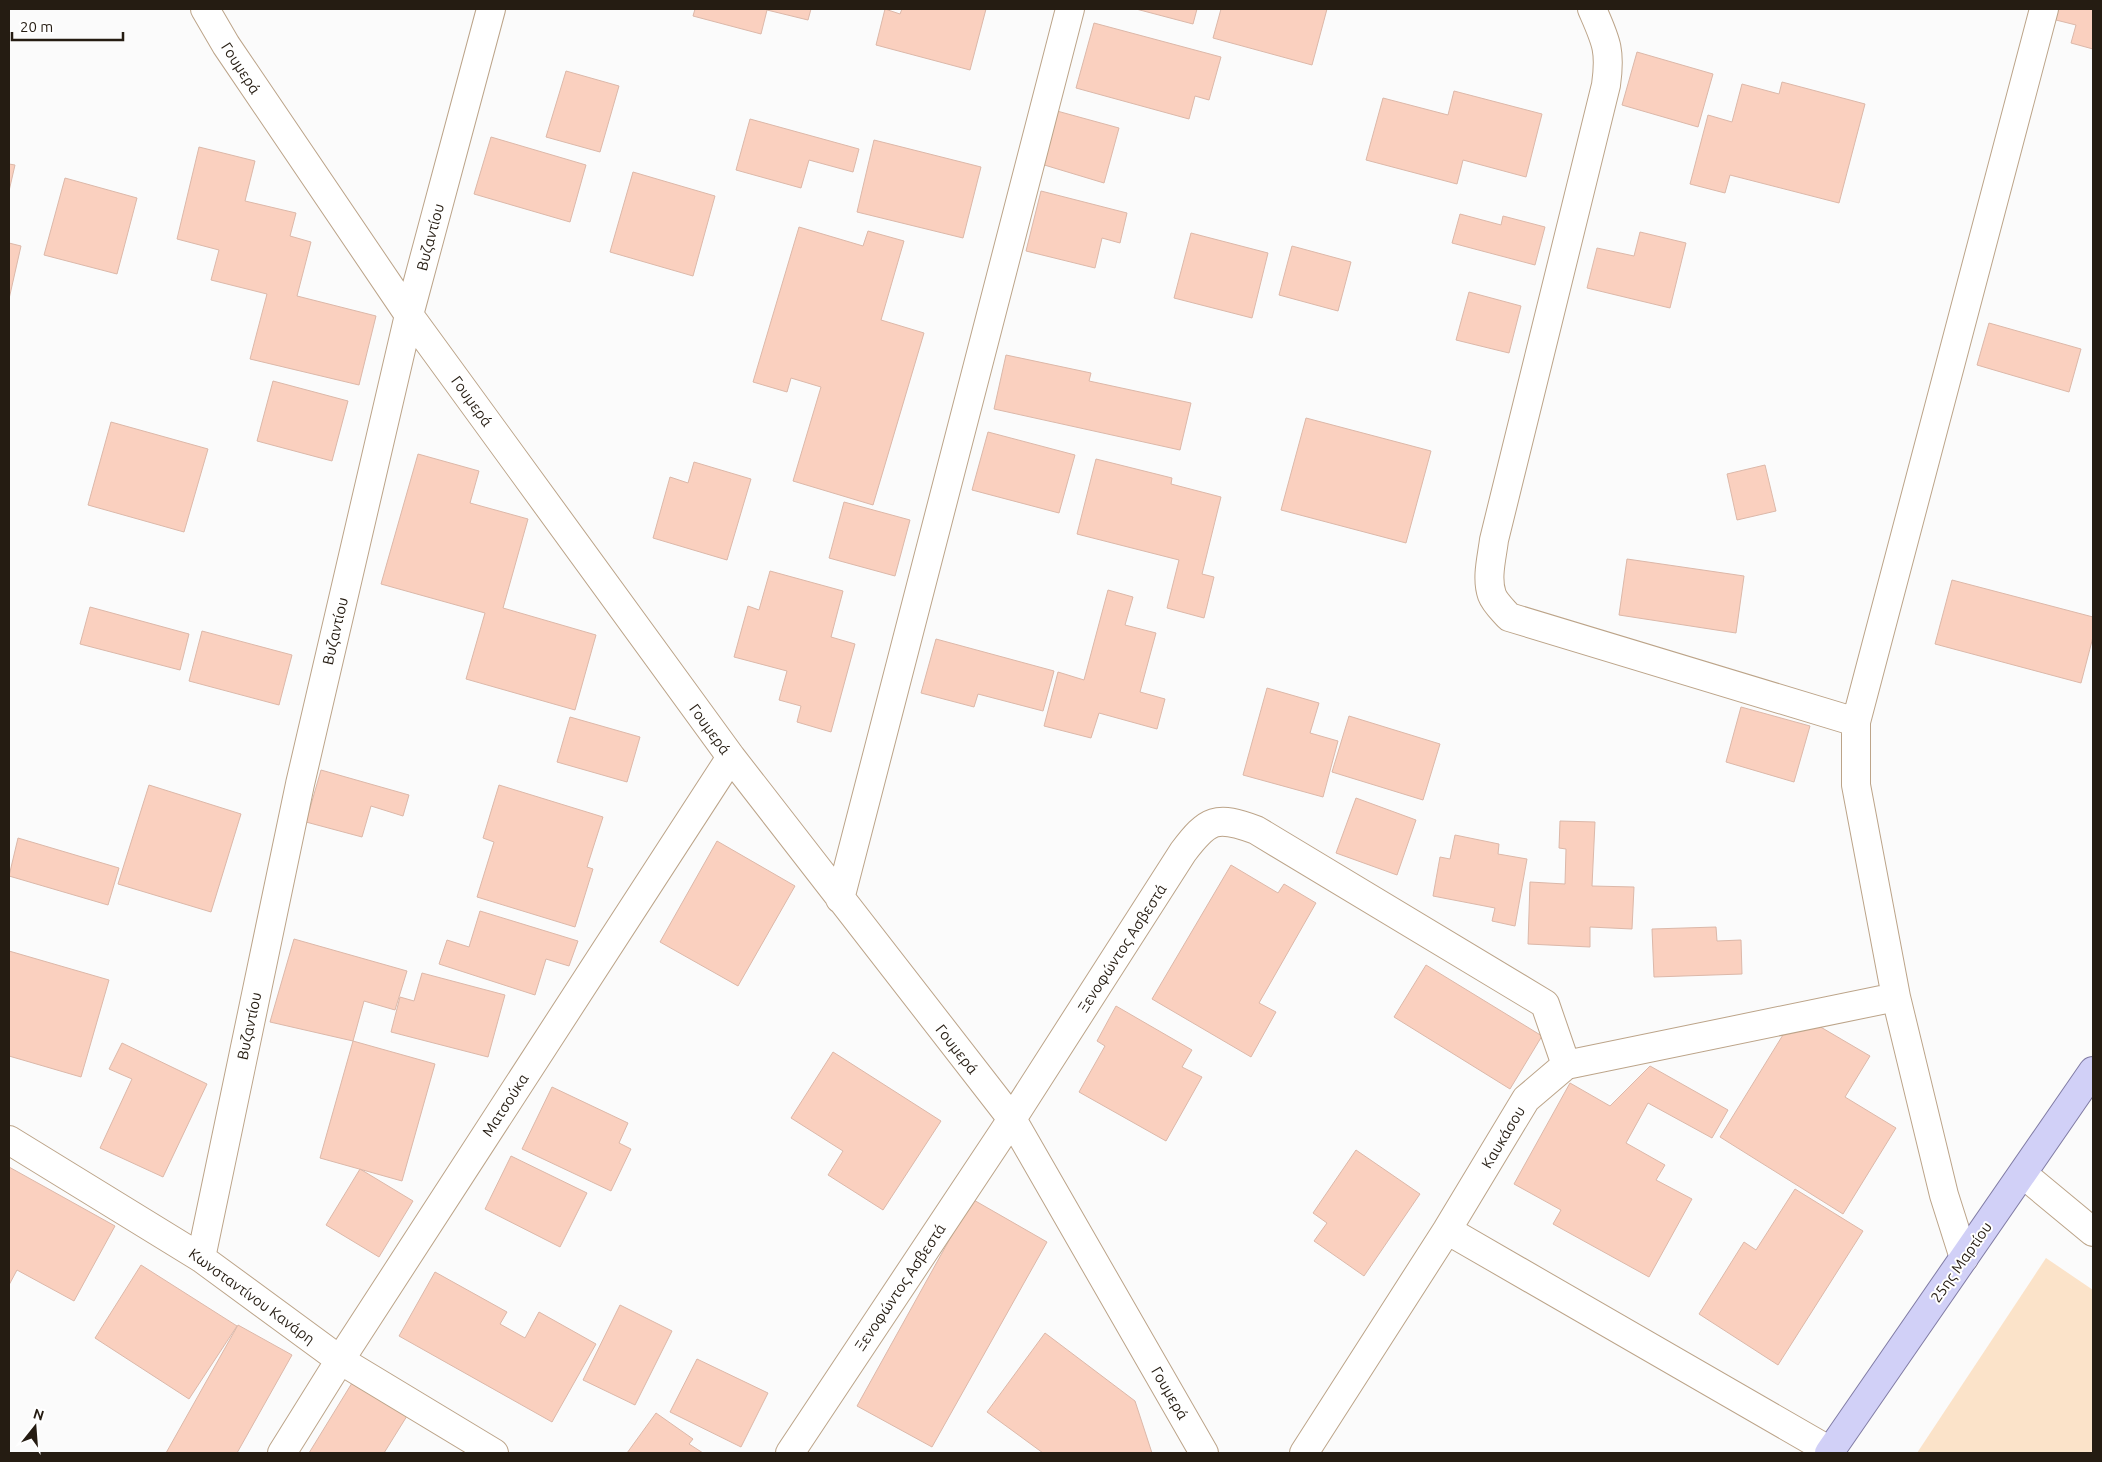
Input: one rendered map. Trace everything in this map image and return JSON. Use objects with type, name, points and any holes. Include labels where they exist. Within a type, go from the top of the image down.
[{"type":"main road","name":"25ης Μαρτίου","points":[[1830,1452],[2093,1071]]},
{"type":"street","name":"Γουμερά","points":[[205,9],[226,45],[409,315],[731,758],[1012,1119],[1204,1453]]},
{"type":"street","name":"Βυζαντίου","points":[[201,1258],[300,784],[409,315],[491,9]]},
{"type":"street","points":[[840,899],[1070,9]]},
{"type":"street","points":[[1592,9],[1607,42],[1609,63],[1606,85],[1494,540],[1490,572],[1492,595],[1498,606],[1509,617],[1856,722]]},
{"type":"street","points":[[1964,1258],[1944,1195],[1896,997],[1856,784],[1856,722],[2044,9]]},
{"type":"street","name":"Ματσούκα","points":[[282,1453],[340,1360],[731,758]]},
{"type":"street","name":"Ξενοφώντος Ασβεστά","points":[[790,1453],[1012,1119],[1183,852],[1195,836],[1210,823],[1221,820],[1237,823],[1256,830],[1545,1004],[1566,1065]]},
{"type":"street","name":"Καυκάσου","points":[[1304,1453],[1447,1230],[1526,1099],[1566,1065],[1896,997]]},
{"type":"street","name":"Κωνσταντίνου Κανάρη","points":[[9,1140],[201,1258],[340,1360],[494,1453]]},
{"type":"street","points":[[2022,1174],[2093,1232]]},
{"type":"street","points":[[1447,1230],[1830,1452]]},
{"type":"shaded area","points":[[2046,1258],[2093,1290],[2093,1453],[1917,1453]]},
{"type":"building","points":[[695,9],[811,9],[808,20],[767,10],[761,34],[693,16]]},
{"type":"building","points":[[885,9],[900,14],[902,9],[986,9],[970,70],[876,45]]},
{"type":"building","points":[[1136,9],[1197,9],[1193,24]]},
{"type":"building","points":[[1221,9],[1327,9],[1312,65],[1213,38]]},
{"type":"building","points":[[2055,9],[2093,9],[2093,49],[2071,43],[2076,25],[2052,19]]},
{"type":"building","points":[[1094,23],[1221,57],[1209,100],[1195,96],[1189,119],[1076,88]]},
{"type":"building","points":[[1637,52],[1713,74],[1698,127],[1622,105]]},
{"type":"building","points":[[566,71],[619,86],[600,152],[546,137]]},
{"type":"building","points":[[1782,82],[1865,104],[1839,203],[1730,175],[1725,193],[1690,184],[1708,115],[1732,122],[1742,84],[1779,94]]},
{"type":"building","points":[[1454,91],[1542,114],[1526,177],[1463,160],[1457,184],[1366,160],[1383,98],[1448,115]]},
{"type":"building","points":[[1057,111],[1119,128],[1104,183],[1041,164]]},
{"type":"building","points":[[750,119],[859,149],[853,172],[809,160],[801,188],[736,170]]},
{"type":"building","points":[[491,137],[586,165],[570,222],[474,194]]},
{"type":"building","points":[[874,140],[981,167],[963,238],[857,212]]},
{"type":"building","points":[[199,147],[255,161],[245,201],[296,213],[290,236],[311,242],[297,296],[376,316],[359,385],[250,359],[267,294],[211,280],[219,250],[177,239]]},
{"type":"building","points":[[9,164],[15,165],[9,191]]},
{"type":"building","points":[[633,172],[715,196],[693,276],[610,252]]},
{"type":"building","points":[[65,178],[137,198],[117,274],[44,255]]},
{"type":"building","points":[[1041,191],[1127,213],[1120,243],[1102,238],[1095,268],[1026,251]]},
{"type":"building","points":[[1460,214],[1501,225],[1503,216],[1545,227],[1535,265],[1452,243]]},
{"type":"building","points":[[799,227],[863,246],[868,231],[904,241],[881,320],[924,333],[873,505],[793,481],[821,387],[791,378],[787,392],[753,382]]},
{"type":"building","points":[[1640,232],[1686,243],[1670,308],[1587,288],[1597,248],[1634,256]]},
{"type":"building","points":[[1191,233],[1268,253],[1252,318],[1174,298]]},
{"type":"building","points":[[9,243],[21,246],[9,299]]},
{"type":"building","points":[[1292,246],[1351,262],[1338,311],[1279,295]]},
{"type":"building","points":[[1469,292],[1521,306],[1509,353],[1456,340]]},
{"type":"building","points":[[1989,323],[2081,349],[2069,392],[1977,365]]},
{"type":"building","points":[[1006,355],[1091,373],[1089,381],[1191,403],[1180,450],[994,409]]},
{"type":"building","points":[[273,381],[348,401],[332,461],[257,441]]},
{"type":"building","points":[[1306,418],[1431,451],[1406,543],[1281,510]]},
{"type":"building","points":[[111,422],[208,449],[184,532],[88,505]]},
{"type":"building","points":[[988,432],[1075,455],[1059,513],[972,490]]},
{"type":"building","points":[[418,454],[479,471],[470,503],[528,519],[503,608],[596,635],[575,710],[466,679],[485,613],[381,584]]},
{"type":"building","points":[[1096,459],[1172,478],[1171,484],[1221,497],[1202,574],[1214,577],[1204,618],[1167,608],[1179,560],[1077,534]]},
{"type":"building","points":[[694,462],[751,479],[727,560],[653,538],[670,477],[688,483]]},
{"type":"building","points":[[1765,465],[1776,511],[1737,520],[1727,474]]},
{"type":"building","points":[[844,502],[910,520],[895,576],[829,558]]},
{"type":"building","points":[[1627,559],[1744,576],[1736,633],[1619,615]]},
{"type":"building","points":[[770,571],[843,591],[831,637],[855,644],[831,732],[797,722],[801,706],[779,700],[787,671],[734,657],[748,606],[759,610]]},
{"type":"building","points":[[1952,580],[2093,617],[2093,637],[2081,683],[1935,644]]},
{"type":"building","points":[[1108,590],[1133,597],[1125,625],[1156,633],[1140,692],[1165,699],[1157,729],[1099,713],[1091,738],[1044,726],[1058,672],[1084,680]]},
{"type":"building","points":[[90,607],[189,634],[180,670],[80,644]]},
{"type":"building","points":[[202,631],[292,655],[279,705],[189,681]]},
{"type":"building","points":[[936,639],[1054,671],[1043,711],[978,694],[974,707],[921,693]]},
{"type":"building","points":[[1267,688],[1319,703],[1310,733],[1338,741],[1323,797],[1243,775]]},
{"type":"building","points":[[1741,707],[1810,726],[1794,782],[1726,762]]},
{"type":"building","points":[[1349,716],[1440,744],[1423,800],[1332,772]]},
{"type":"building","points":[[570,717],[640,737],[627,782],[557,762]]},
{"type":"building","points":[[321,770],[409,795],[403,816],[371,806],[362,837],[306,822]]},
{"type":"building","points":[[149,785],[241,814],[211,912],[118,884]]},
{"type":"building","points":[[499,785],[603,817],[587,867],[593,869],[575,927],[477,897],[494,842],[483,838]]},
{"type":"building","points":[[1356,798],[1416,820],[1397,875],[1336,853]]},
{"type":"building","points":[[1560,821],[1595,822],[1592,886],[1634,887],[1632,929],[1590,927],[1590,947],[1528,944],[1530,882],[1565,884],[1566,849],[1559,848]]},
{"type":"building","points":[[1455,835],[1499,844],[1498,854],[1527,859],[1515,926],[1492,921],[1495,908],[1433,896],[1440,857],[1450,859]]},
{"type":"building","points":[[18,838],[119,868],[108,905],[9,876]]},
{"type":"building","points":[[717,841],[795,886],[738,986],[660,942]]},
{"type":"building","points":[[1231,865],[1278,893],[1284,884],[1316,903],[1259,1003],[1276,1012],[1251,1057],[1152,999]]},
{"type":"building","points":[[480,911],[578,941],[569,966],[546,959],[535,995],[439,964],[447,940],[469,947]]},
{"type":"building","points":[[1716,927],[1717,941],[1741,940],[1742,974],[1654,977],[1652,929]]},
{"type":"building","points":[[294,939],[407,971],[395,1010],[364,1001],[353,1041],[270,1022]]},
{"type":"building","points":[[9,951],[109,980],[81,1077],[9,1056]]},
{"type":"building","points":[[1426,965],[1542,1036],[1510,1089],[1394,1017]]},
{"type":"building","points":[[422,973],[505,995],[488,1057],[391,1032],[400,997],[414,1001]]},
{"type":"building","points":[[1116,1006],[1192,1050],[1182,1067],[1202,1077],[1166,1141],[1079,1092],[1105,1046],[1097,1041]]},
{"type":"building","points":[[1812,1022],[1870,1056],[1845,1097],[1896,1128],[1843,1214],[1720,1137],[1786,1030]]},
{"type":"building","points":[[353,1041],[435,1064],[402,1181],[320,1158]]},
{"type":"building","points":[[122,1043],[207,1084],[163,1177],[100,1148],[132,1079],[109,1069]]},
{"type":"building","points":[[833,1052],[941,1121],[883,1210],[828,1175],[843,1151],[791,1118]]},
{"type":"building","points":[[1650,1066],[1728,1110],[1712,1138],[1648,1103],[1626,1143],[1665,1165],[1656,1180],[1692,1199],[1649,1277],[1553,1224],[1561,1210],[1514,1184],[1570,1083],[1610,1106]]},
{"type":"building","points":[[552,1087],[628,1123],[619,1143],[631,1149],[611,1191],[522,1149]]},
{"type":"building","points":[[1356,1150],[1420,1194],[1364,1276],[1314,1241],[1327,1223],[1313,1213]]},
{"type":"building","points":[[511,1156],[587,1193],[560,1247],[485,1209]]},
{"type":"building","points":[[9,1167],[115,1226],[74,1301],[17,1270],[9,1285]]},
{"type":"building","points":[[360,1169],[413,1201],[379,1257],[326,1225]]},
{"type":"building","points":[[1795,1189],[1863,1231],[1778,1365],[1699,1314],[1744,1242],[1756,1250]]},
{"type":"building","points":[[972,1199],[1047,1242],[932,1447],[857,1406]]},
{"type":"building","points":[[141,1265],[237,1326],[189,1399],[95,1338]]},
{"type":"building","points":[[435,1272],[507,1312],[500,1324],[525,1338],[539,1312],[596,1344],[552,1422],[399,1336]]},
{"type":"building","points":[[620,1305],[672,1331],[635,1405],[583,1380]]},
{"type":"building","points":[[238,1325],[292,1355],[237,1453],[166,1453]]},
{"type":"building","points":[[1045,1333],[1135,1401],[1152,1453],[1043,1453],[987,1412]]},
{"type":"building","points":[[697,1359],[768,1393],[741,1447],[670,1412]]},
{"type":"building","points":[[352,1383],[407,1416],[384,1453],[309,1453]]},
{"type":"building","points":[[656,1413],[693,1439],[689,1444],[703,1453],[627,1453]]}]
